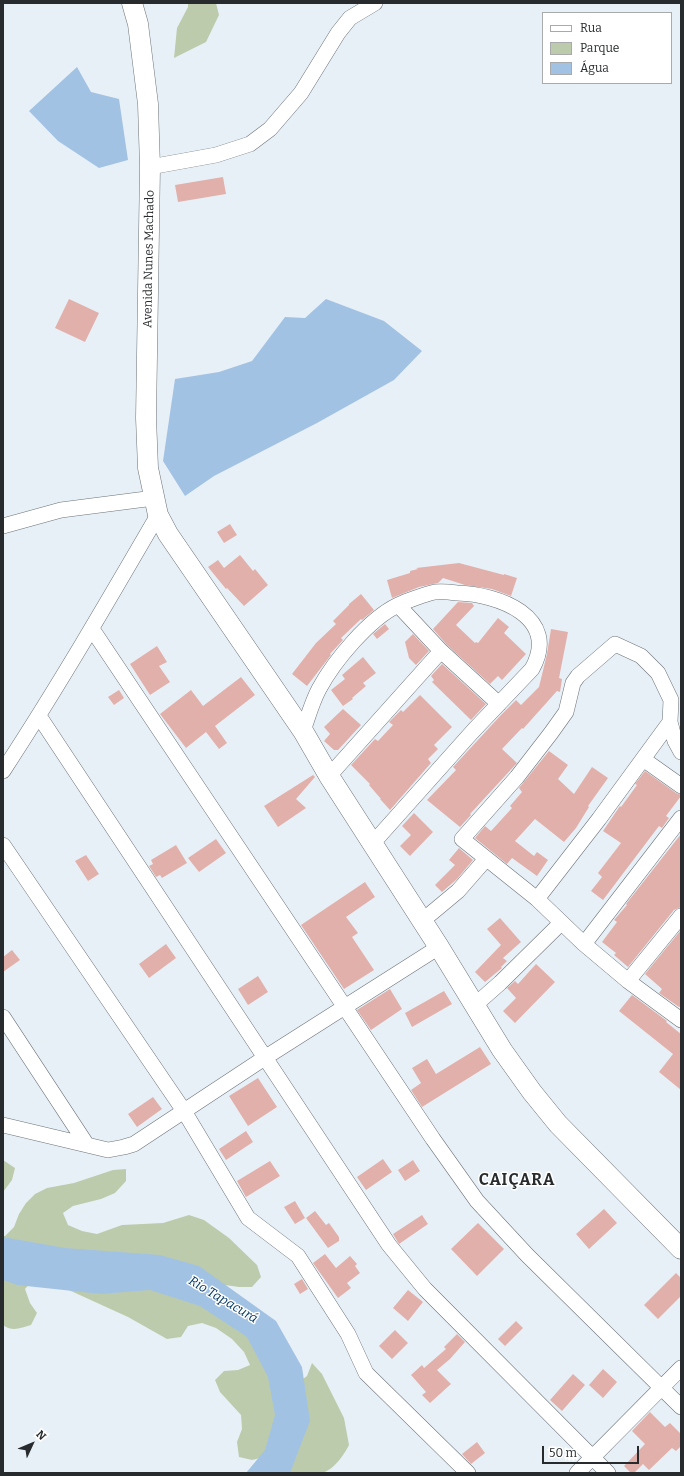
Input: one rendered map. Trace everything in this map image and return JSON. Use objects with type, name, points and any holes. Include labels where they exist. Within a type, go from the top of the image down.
[{"type":"main road","name":"Avenida Nunes Machado","points":[[132,3],[138,24],[148,104],[150,167],[146,418],[148,468],[156,506],[168,534],[304,732],[329,776],[373,843],[502,1050],[532,1092],[558,1124],[681,1249]]},
{"type":"street","points":[[150,167],[216,155],[250,144],[270,129],[301,93],[338,33],[350,18],[375,3]]},
{"type":"street","points":[[3,526],[62,510],[156,506],[92,629],[39,716],[3,771]]},
{"type":"street","points":[[304,732],[311,708],[319,689],[330,672],[365,630],[385,613],[398,605],[436,592],[479,595],[508,604],[530,619],[539,635],[540,648],[538,657],[532,669],[373,843]]},
{"type":"street","points":[[398,605],[441,651],[499,704]]},
{"type":"street","points":[[92,629],[433,1139],[477,1201],[527,1255],[681,1407]]},
{"type":"street","points":[[681,752],[675,741],[670,722],[671,700],[658,673],[641,656],[615,644],[578,676],[573,683],[566,712],[517,777],[462,839],[537,899],[584,944],[628,981],[681,1019]]},
{"type":"street","points":[[329,776],[441,651]]},
{"type":"street","points":[[39,716],[389,1245],[425,1289],[608,1473]]},
{"type":"street","points":[[537,899],[599,819],[670,722]]},
{"type":"street","points":[[643,759],[681,786]]},
{"type":"street","points":[[584,944],[681,818]]},
{"type":"street","points":[[3,845],[184,1111],[248,1218],[298,1256],[348,1334],[366,1373],[468,1473]]},
{"type":"street","points":[[422,921],[458,891],[486,859]]},
{"type":"street","points":[[628,981],[681,916]]},
{"type":"street","points":[[475,1005],[500,983],[561,923]]},
{"type":"street","points":[[3,1125],[108,1150],[134,1144],[266,1057],[439,948]]},
{"type":"street","points":[[3,1017],[87,1145]]},
{"type":"street","points":[[577,1473],[681,1368]]},
{"type":"green space","points":[[188,3],[216,3],[219,15],[206,42],[174,58],[177,28],[188,7]]},
{"type":"green space","points":[[3,1160],[15,1168],[12,1180],[3,1192]]},
{"type":"green space","points":[[126,1169],[126,1181],[115,1193],[101,1199],[73,1206],[63,1213],[68,1225],[82,1231],[97,1234],[122,1225],[163,1223],[189,1215],[204,1220],[229,1238],[257,1265],[261,1277],[252,1287],[225,1285],[208,1298],[296,1384],[307,1376],[312,1363],[322,1374],[344,1418],[349,1445],[341,1458],[330,1469],[316,1474],[283,1473],[265,1457],[252,1460],[239,1457],[237,1442],[242,1429],[241,1415],[220,1392],[215,1380],[224,1371],[238,1370],[250,1365],[244,1352],[232,1339],[216,1328],[202,1323],[188,1326],[181,1337],[167,1339],[128,1317],[60,1286],[33,1280],[25,1289],[30,1303],[37,1313],[31,1325],[13,1329],[3,1325],[3,1236],[5,1236],[14,1227],[19,1214],[26,1203],[35,1194],[47,1188],[74,1183],[113,1170]]},
{"type":"water","points":[[77,67],[91,92],[119,99],[128,160],[99,168],[58,141],[29,111]]},
{"type":"water","points":[[326,299],[384,321],[422,351],[394,380],[317,423],[214,476],[185,496],[163,461],[175,379],[219,372],[252,361],[285,317],[305,318]]},
{"type":"water","name":"Rio Tapacurá","points":[[3,1237],[65,1248],[160,1255],[199,1266],[276,1321],[302,1367],[310,1421],[290,1473],[246,1473],[265,1450],[275,1415],[268,1377],[247,1337],[200,1306],[150,1290],[101,1294],[17,1285],[3,1280]]},
{"type":"building","points":[[223,177],[226,194],[178,202],[175,185]]},
{"type":"building","points":[[69,299],[99,313],[85,342],[55,328]]},
{"type":"building","points":[[230,524],[237,535],[224,543],[217,532]]},
{"type":"building","points":[[240,555],[253,571],[255,569],[268,585],[244,606],[227,588],[226,589],[208,567],[218,560],[224,568]]},
{"type":"building","points":[[459,563],[517,578],[511,596],[492,589],[465,585],[443,578],[438,583],[419,587],[392,598],[387,580],[410,573],[410,571],[418,569],[416,568]]},
{"type":"building","points":[[361,594],[374,610],[362,620],[361,619],[341,638],[343,640],[330,654],[331,655],[307,686],[292,674],[316,643],[336,624],[333,621]]},
{"type":"building","points":[[458,602],[472,603],[474,606],[456,625],[475,643],[478,643],[498,618],[509,627],[504,633],[526,654],[502,680],[498,676],[490,684],[447,645],[433,629]]},
{"type":"building","points":[[385,624],[389,629],[377,639],[373,634]]},
{"type":"building","points":[[551,629],[568,632],[559,678],[562,679],[560,692],[557,691],[523,729],[522,728],[502,749],[517,763],[460,827],[427,800],[456,770],[453,767],[501,715],[516,700],[521,705],[539,687]]},
{"type":"building","points":[[413,634],[429,651],[416,665],[409,658],[405,642]]},
{"type":"building","points":[[157,646],[167,662],[159,666],[170,682],[150,695],[130,664]]},
{"type":"building","points":[[363,657],[376,673],[363,683],[366,686],[352,698],[353,699],[343,706],[331,690],[345,679],[342,675]]},
{"type":"building","points":[[442,664],[486,704],[471,720],[432,682],[434,680],[431,676]]},
{"type":"building","points":[[241,677],[255,695],[215,726],[227,743],[219,749],[206,732],[186,748],[160,714],[191,690],[203,706]]},
{"type":"building","points":[[119,690],[124,698],[114,705],[108,697]]},
{"type":"building","points":[[420,695],[452,727],[434,745],[438,749],[428,759],[431,763],[390,810],[369,785],[370,784],[351,765],[375,739],[378,741],[393,725],[389,722],[401,710],[403,712]]},
{"type":"building","points":[[343,709],[361,725],[338,750],[334,750],[324,741],[330,734],[324,727]]},
{"type":"building","points":[[549,751],[568,765],[558,779],[574,794],[592,767],[608,778],[588,806],[589,807],[576,828],[564,842],[535,819],[515,841],[534,856],[537,852],[548,860],[537,876],[512,858],[507,864],[475,838],[485,826],[491,831],[512,808],[510,806],[522,792],[519,788]]},
{"type":"building","points":[[645,771],[681,796],[666,816],[669,818],[662,828],[659,826],[603,900],[591,891],[602,877],[598,873],[621,843],[603,831],[637,785],[635,784]]},
{"type":"building","points":[[313,775],[315,777],[296,799],[306,808],[278,827],[264,806]]},
{"type":"building","points":[[414,813],[433,832],[410,856],[400,846],[411,835],[402,826]]},
{"type":"building","points":[[681,834],[681,907],[674,910],[628,967],[614,955],[616,953],[602,942],[617,922],[614,920]]},
{"type":"building","points":[[216,839],[226,853],[199,872],[188,858]]},
{"type":"building","points":[[176,845],[187,863],[162,878],[160,875],[156,877],[149,866],[153,864],[151,860]]},
{"type":"building","points":[[459,848],[473,860],[457,879],[442,892],[435,885],[455,865],[449,860]]},
{"type":"building","points":[[86,855],[99,874],[88,881],[75,861]]},
{"type":"building","points":[[365,882],[375,897],[346,917],[358,933],[352,937],[374,970],[344,989],[301,925]]},
{"type":"building","points":[[500,918],[521,942],[503,958],[507,961],[501,967],[502,968],[485,982],[475,972],[501,945],[487,929]]},
{"type":"building","points":[[681,930],[681,1006],[679,1007],[659,993],[662,989],[645,974]]},
{"type":"building","points":[[166,944],[176,958],[149,978],[139,964]]},
{"type":"building","points":[[12,950],[20,960],[3,972],[3,957]]},
{"type":"building","points":[[536,964],[555,982],[515,1023],[503,1011],[516,998],[507,988],[515,981],[518,984]]},
{"type":"building","points":[[258,976],[268,992],[248,1005],[238,989]]},
{"type":"building","points":[[390,989],[402,1009],[371,1030],[357,1010]]},
{"type":"building","points":[[444,991],[452,1004],[412,1027],[405,1013]]},
{"type":"building","points":[[632,995],[667,1021],[666,1022],[681,1034],[681,1090],[659,1072],[673,1054],[619,1011]]},
{"type":"building","points":[[480,1047],[491,1064],[422,1107],[411,1090],[421,1083],[412,1068],[427,1059],[436,1074]]},
{"type":"building","points":[[258,1078],[277,1107],[248,1126],[229,1096]]},
{"type":"building","points":[[153,1097],[162,1109],[137,1127],[128,1114]]},
{"type":"building","points":[[246,1131],[253,1142],[226,1160],[219,1149]]},
{"type":"building","points":[[383,1159],[392,1172],[366,1190],[357,1177]]},
{"type":"building","points":[[413,1160],[420,1171],[405,1181],[398,1170]]},
{"type":"building","points":[[270,1161],[280,1176],[246,1197],[237,1181]]},
{"type":"building","points":[[295,1201],[305,1218],[295,1224],[284,1207]]},
{"type":"building","points":[[604,1209],[617,1223],[589,1249],[576,1234]]},
{"type":"building","points":[[315,1211],[326,1225],[329,1223],[339,1237],[339,1241],[328,1248],[306,1218]]},
{"type":"building","points":[[422,1215],[428,1224],[399,1244],[393,1234]]},
{"type":"building","points":[[478,1223],[504,1249],[477,1276],[451,1249]]},
{"type":"building","points":[[325,1254],[336,1268],[350,1256],[357,1264],[355,1266],[360,1273],[347,1283],[351,1288],[338,1298],[313,1263]]},
{"type":"building","points":[[676,1273],[681,1278],[681,1296],[658,1319],[644,1305]]},
{"type":"building","points":[[302,1279],[308,1289],[300,1294],[294,1284]]},
{"type":"building","points":[[408,1290],[423,1302],[408,1321],[393,1308]]},
{"type":"building","points":[[516,1321],[523,1328],[505,1346],[498,1339]]},
{"type":"building","points":[[395,1330],[408,1343],[392,1359],[379,1346]]},
{"type":"building","points":[[457,1334],[465,1342],[450,1359],[437,1370],[451,1384],[430,1403],[422,1395],[426,1392],[411,1375],[422,1365],[424,1368],[446,1349],[444,1347]]},
{"type":"building","points":[[603,1369],[617,1382],[603,1398],[589,1385]]},
{"type":"building","points":[[573,1374],[585,1385],[562,1411],[550,1400]]},
{"type":"building","points":[[650,1412],[665,1427],[670,1423],[681,1434],[681,1446],[676,1451],[672,1448],[649,1470],[643,1464],[634,1473],[631,1473],[624,1466],[645,1444],[632,1431]]},
{"type":"building","points":[[477,1442],[485,1453],[471,1464],[462,1454]]},
{"type":"district","name":"CAIÇARA","points":[[517,1181]]}]
